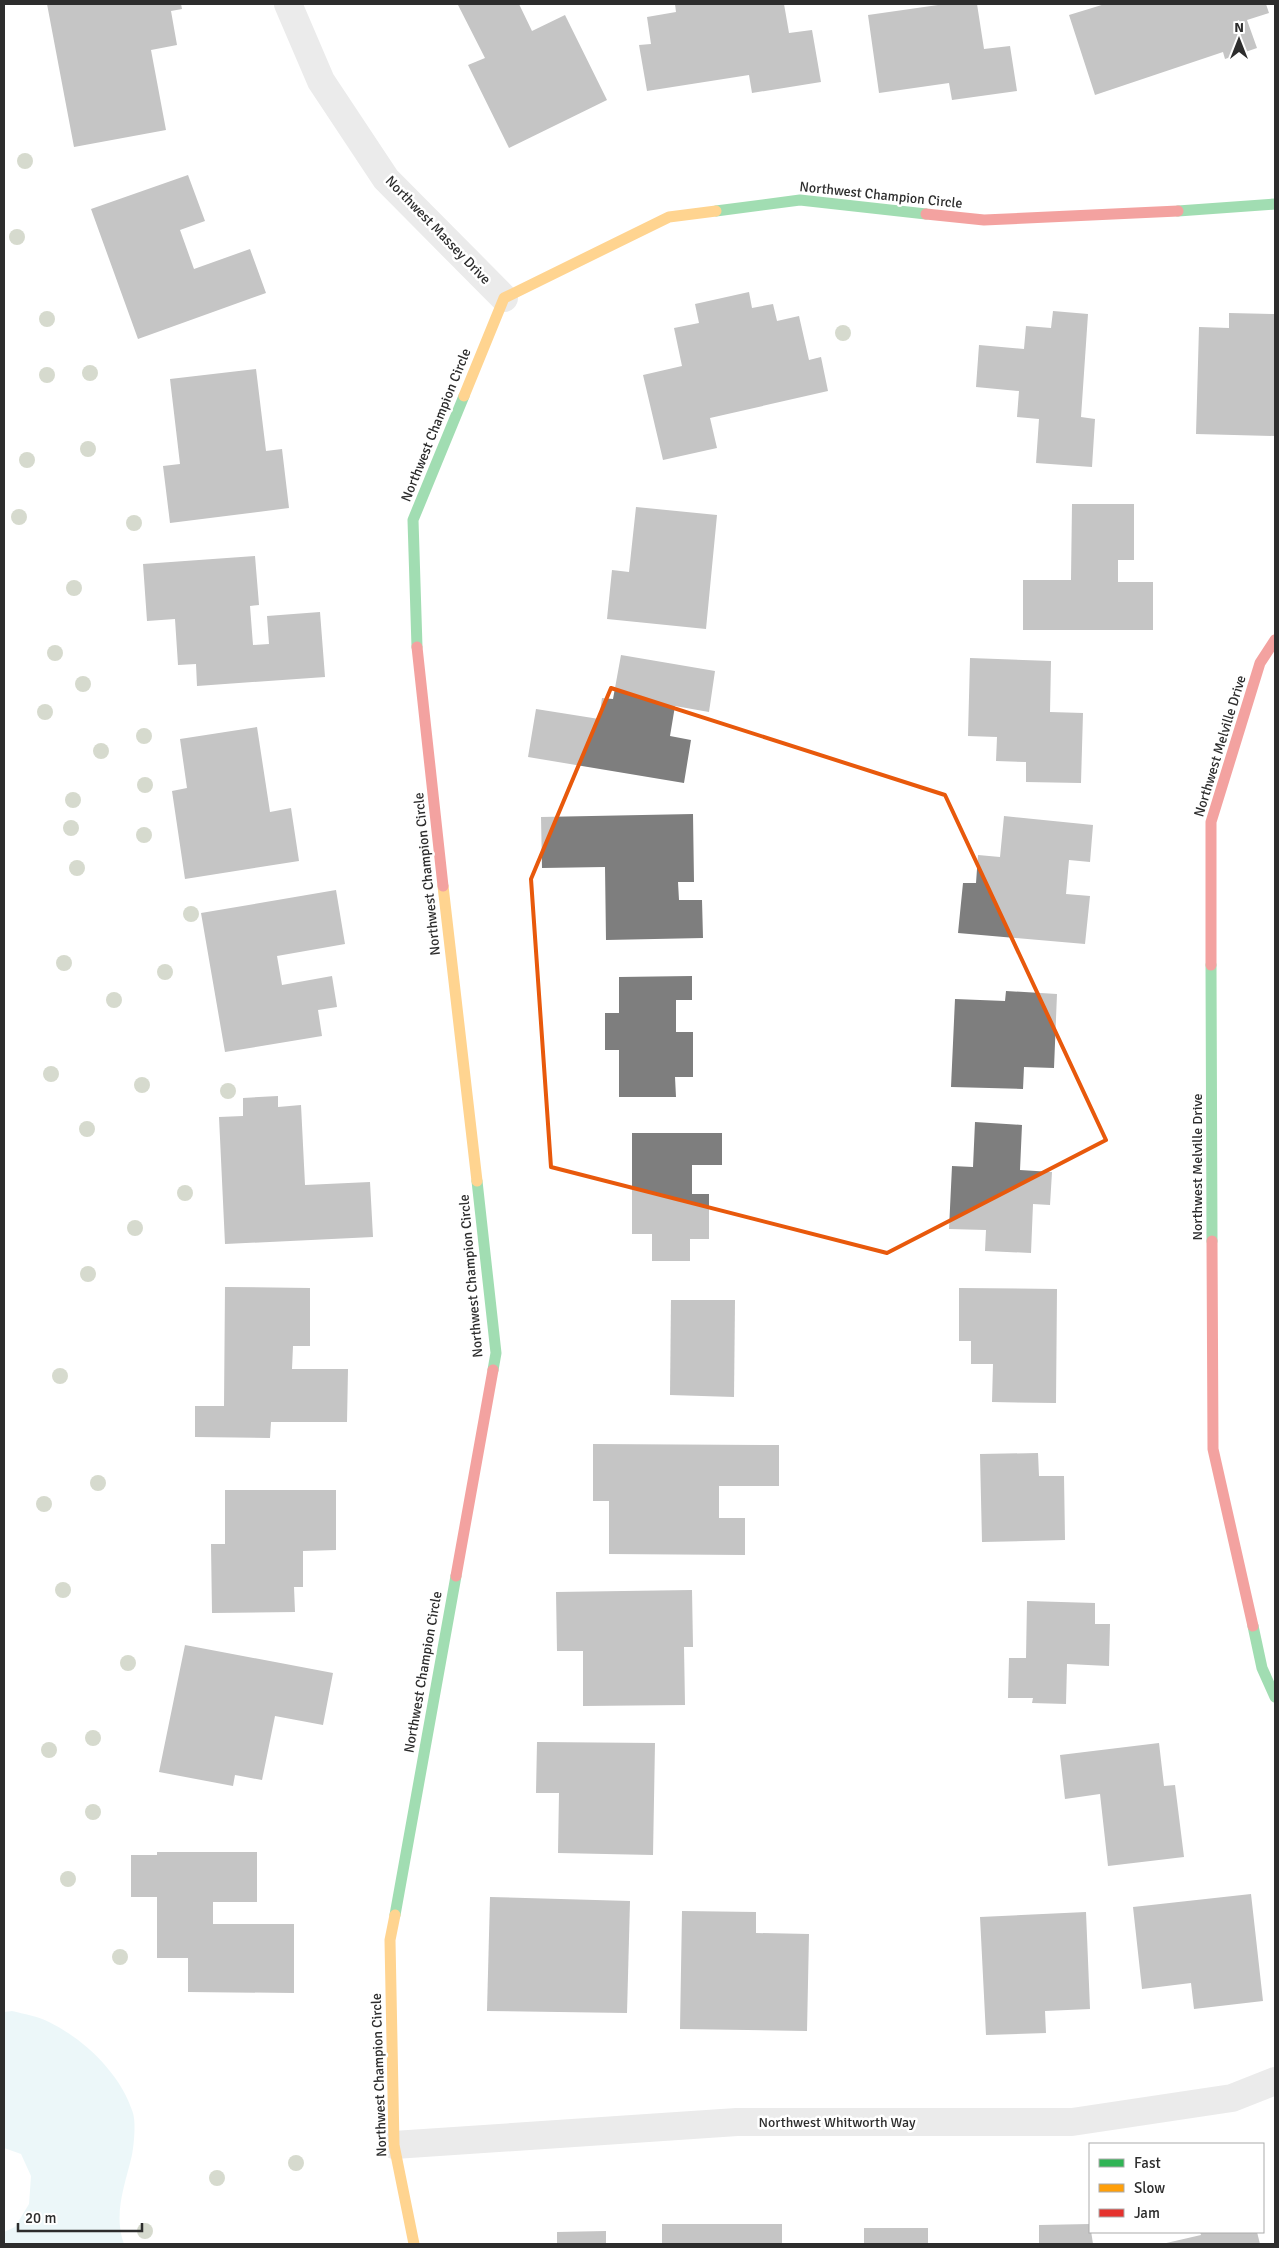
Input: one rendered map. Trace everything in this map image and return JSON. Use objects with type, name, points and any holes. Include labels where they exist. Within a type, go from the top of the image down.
[{"type":"street","name":"Northwest Massey Drive","points":[[288,4],[321,81],[386,179],[504,298]]},
{"type":"street","name":"Northwest Champion Circle","points":[[414,2244],[394,2145],[390,1940],[496,1353],[418,662],[414,520],[504,298],[669,217],[800,200],[984,220],[1275,204]]},
{"type":"street","name":"Northwest Melville Drive","points":[[1275,640],[1260,663],[1211,822],[1213,1449],[1262,1668],[1275,1697]]},
{"type":"street","name":"Northwest Whitworth Way","points":[[394,2145],[737,2122],[1072,2122],[1232,2098],[1275,2081]]},
{"type":"highlighted area","points":[[611,688],[945,795],[1106,1140],[887,1253],[551,1167],[531,879]]},
{"type":"water","points":[[12,2011],[45,2020],[75,2038],[100,2059],[120,2085],[127,2099],[133,2113],[135,2128],[132,2155],[121,2200],[120,2222],[124,2244],[4,2244],[4,2232],[15,2227],[29,2204],[31,2176],[21,2154],[4,2148],[4,2012]]},
{"type":"building","points":[[47,4],[181,4],[182,9],[171,11],[177,45],[151,50],[166,130],[74,147]]},
{"type":"building","points":[[519,4],[532,31],[565,15],[607,100],[509,148],[468,65],[485,58],[458,5]]},
{"type":"building","points":[[675,4],[784,4],[789,33],[812,30],[821,82],[752,93],[749,75],[647,91],[639,45],[651,44],[647,17],[676,12]]},
{"type":"building","points":[[945,4],[977,4],[984,49],[1010,46],[1017,91],[952,100],[949,83],[879,93],[868,15]]},
{"type":"building","points":[[1105,4],[1266,4],[1269,13],[1247,20],[1257,48],[1225,59],[1223,52],[1095,95],[1069,15]]},
{"type":"building","points":[[188,175],[205,221],[180,230],[194,269],[250,249],[266,293],[138,339],[91,209]]},
{"type":"building","points":[[749,292],[752,308],[773,304],[777,321],[799,316],[809,360],[821,357],[828,391],[710,418],[717,448],[663,460],[643,375],[682,366],[674,328],[699,323],[695,304]]},
{"type":"building","points":[[1053,311],[1088,314],[1081,417],[1095,419],[1092,467],[1036,463],[1039,419],[1017,417],[1019,391],[976,387],[979,345],[1024,349],[1026,326],[1051,328]]},
{"type":"building","points":[[1229,313],[1275,314],[1275,436],[1196,434],[1199,327],[1229,328]]},
{"type":"building","points":[[256,369],[266,451],[282,449],[289,508],[170,523],[163,466],[180,464],[170,379]]},
{"type":"building","points":[[1072,504],[1134,504],[1134,560],[1118,560],[1118,582],[1153,582],[1153,630],[1023,630],[1023,580],[1071,580]]},
{"type":"building","points":[[636,507],[717,515],[706,629],[607,619],[612,570],[629,572]]},
{"type":"building","points":[[255,556],[259,605],[250,606],[253,645],[269,644],[267,616],[320,612],[325,677],[197,686],[196,664],[178,665],[175,619],[147,621],[143,564]]},
{"type":"building","points":[[621,655],[715,671],[709,712],[675,706],[670,736],[691,740],[684,783],[528,757],[536,709],[599,719],[602,698],[613,699]]},
{"type":"building","points":[[970,658],[1051,661],[1050,712],[1083,713],[1081,783],[1026,782],[1026,762],[996,761],[997,737],[968,736]]},
{"type":"building","points":[[257,727],[270,812],[291,808],[299,861],[185,879],[172,791],[187,788],[180,739]]},
{"type":"building","points":[[693,814],[694,882],[678,882],[679,900],[702,900],[703,938],[606,940],[605,867],[542,868],[541,817]]},
{"type":"building","points":[[1004,816],[1093,825],[1090,862],[1069,860],[1066,894],[1090,896],[1085,944],[958,933],[963,883],[976,883],[978,855],[1000,857]]},
{"type":"building","points":[[336,890],[345,944],[277,956],[282,985],[332,976],[337,1007],[318,1010],[322,1036],[225,1052],[201,913]]},
{"type":"building","points":[[692,976],[692,1000],[676,1000],[676,1032],[693,1032],[693,1077],[675,1077],[676,1097],[619,1097],[619,1050],[605,1050],[605,1013],[619,1013],[619,977]]},
{"type":"building","points":[[1006,991],[1057,994],[1054,1068],[1024,1067],[1023,1089],[951,1087],[955,999],[1005,1001]]},
{"type":"building","points":[[278,1096],[278,1107],[301,1105],[305,1185],[370,1182],[373,1237],[225,1244],[219,1117],[243,1116],[243,1098]]},
{"type":"building","points":[[975,1122],[1022,1125],[1020,1170],[1052,1172],[1050,1205],[1033,1204],[1031,1253],[985,1251],[986,1230],[949,1229],[952,1166],[973,1167]]},
{"type":"building","points":[[632,1133],[722,1133],[722,1165],[692,1165],[692,1194],[709,1194],[709,1239],[690,1239],[690,1261],[652,1261],[652,1234],[632,1234]]},
{"type":"building","points":[[225,1287],[310,1288],[310,1346],[293,1346],[292,1369],[348,1369],[347,1422],[271,1422],[270,1438],[195,1437],[195,1406],[224,1406]]},
{"type":"building","points":[[959,1288],[1057,1289],[1056,1403],[992,1402],[993,1364],[971,1364],[971,1341],[959,1341]]},
{"type":"building","points":[[671,1300],[735,1300],[734,1397],[670,1395]]},
{"type":"building","points":[[593,1444],[779,1445],[779,1486],[719,1486],[719,1518],[745,1518],[745,1555],[609,1554],[609,1501],[593,1501]]},
{"type":"building","points":[[1038,1453],[1039,1476],[1064,1476],[1065,1540],[982,1542],[980,1454]]},
{"type":"building","points":[[225,1490],[336,1490],[336,1550],[303,1551],[303,1587],[294,1587],[295,1612],[212,1613],[211,1544],[225,1544]]},
{"type":"building","points":[[692,1590],[693,1647],[684,1647],[685,1705],[583,1706],[583,1651],[557,1651],[556,1592]]},
{"type":"building","points":[[1027,1601],[1095,1603],[1095,1624],[1110,1624],[1109,1666],[1067,1664],[1066,1704],[1032,1703],[1033,1698],[1008,1698],[1009,1658],[1026,1658]]},
{"type":"building","points":[[185,1645],[333,1673],[323,1725],[275,1716],[262,1780],[235,1775],[233,1786],[159,1772]]},
{"type":"building","points":[[537,1742],[655,1743],[653,1855],[558,1853],[559,1793],[536,1793]]},
{"type":"building","points":[[1159,1743],[1164,1786],[1175,1785],[1184,1857],[1108,1866],[1100,1794],[1065,1799],[1060,1755]]},
{"type":"building","points":[[157,1852],[257,1852],[257,1902],[213,1902],[213,1924],[294,1924],[294,1993],[188,1992],[188,1958],[157,1958],[157,1897],[131,1897],[131,1855],[157,1855]]},
{"type":"building","points":[[1251,1894],[1263,2001],[1194,2009],[1191,1983],[1142,1989],[1133,1907]]},
{"type":"building","points":[[490,1897],[630,1901],[627,2013],[487,2011]]},
{"type":"building","points":[[682,1911],[756,1912],[756,1933],[809,1934],[807,2031],[680,2029]]},
{"type":"building","points":[[1086,1912],[1090,2009],[1045,2011],[1046,2033],[986,2035],[980,1917]]},
{"type":"building","points":[[662,2224],[782,2224],[782,2244],[662,2244]]},
{"type":"building","points":[[1089,2224],[1089,2233],[1091,2233],[1093,2244],[1039,2244],[1039,2225]]},
{"type":"building","points":[[864,2228],[928,2228],[928,2244],[864,2244]]},
{"type":"building","points":[[606,2231],[606,2244],[557,2244],[557,2232]]},
{"type":"building","points":[[1200,2233],[1257,2233],[1260,2244],[1162,2244],[1201,2235]]},
{"type":"traffic: fast","points":[[716,211],[800,200],[926,214]]},
{"type":"traffic: fast","points":[[1178,211],[1275,204]]},
{"type":"traffic: fast","points":[[417,647],[413,520],[464,396]]},
{"type":"traffic: fast","points":[[1211,965],[1212,1241]]},
{"type":"traffic: fast","points":[[477,1181],[496,1353],[493,1370]]},
{"type":"traffic: fast","points":[[395,1915],[456,1576]]},
{"type":"traffic: fast","points":[[1253,1626],[1262,1668],[1275,1697]]},
{"type":"traffic: slow","points":[[464,396],[504,298],[669,217],[716,211]]},
{"type":"traffic: slow","points":[[443,886],[477,1181]]},
{"type":"traffic: slow","points":[[395,1915],[390,1940],[394,2145],[414,2244]]},
{"type":"traffic: jam","points":[[926,214],[984,220],[1178,211]]},
{"type":"traffic: jam","points":[[1211,965],[1211,822],[1260,663],[1275,640]]},
{"type":"traffic: jam","points":[[417,647],[443,886]]},
{"type":"traffic: jam","points":[[1212,1241],[1213,1449],[1253,1626]]},
{"type":"traffic: jam","points":[[456,1576],[493,1370]]}]
